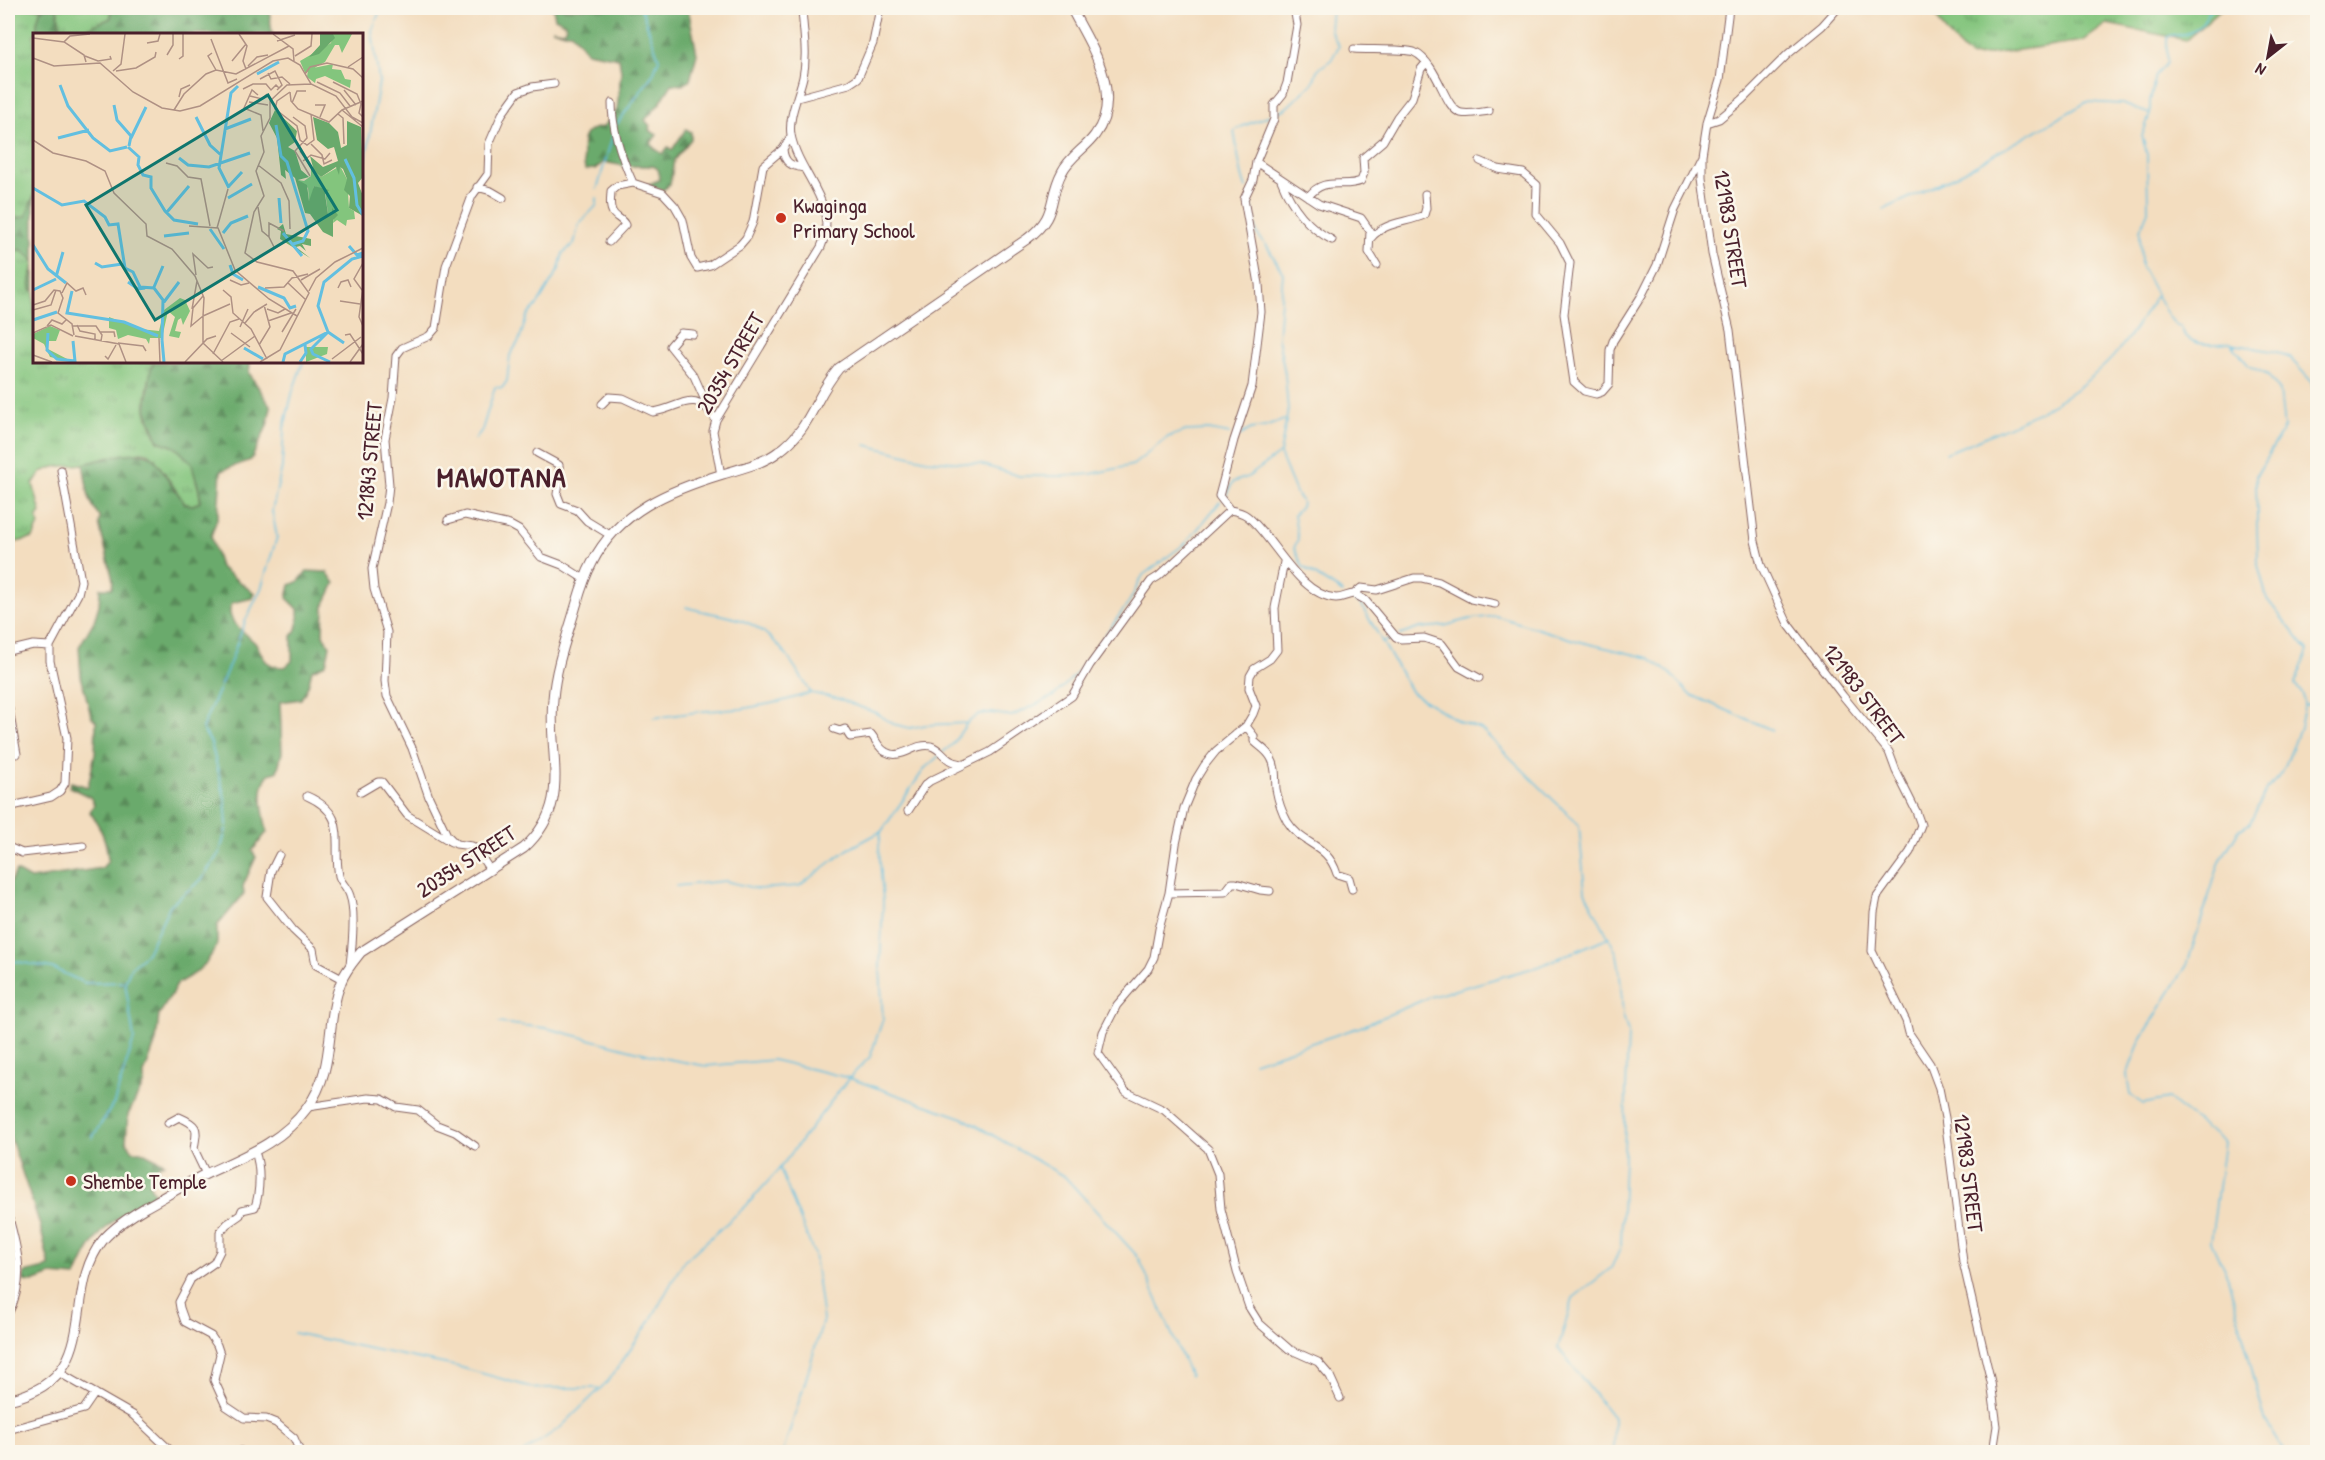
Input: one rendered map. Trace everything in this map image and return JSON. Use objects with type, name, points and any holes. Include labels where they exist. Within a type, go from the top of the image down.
[{"type":"street","points":[[609,242],[625,225],[612,212],[611,191],[617,186],[633,183],[659,191],[669,198],[683,220],[695,267],[704,267],[734,249],[746,238],[753,222],[764,166],[783,149],[791,136],[805,58],[802,8],[771,8]]},
{"type":"street","points":[[797,98],[849,84],[858,78],[873,43],[880,8]]},
{"type":"street","points":[[721,475],[762,462],[783,449],[795,439],[807,423],[829,381],[839,368],[1027,239],[1044,223],[1052,208],[1058,180],[1064,168],[1095,135],[1107,107],[1107,91],[1103,75],[1071,8]]},
{"type":"street","points":[[1294,8],[1297,25],[1287,83],[1283,94],[1274,105],[1274,120],[1256,162],[1244,199],[1260,293],[1261,312],[1252,386],[1222,478],[1221,501],[1230,510],[1248,516],[1284,562],[1311,587],[1333,598],[1348,595],[1361,588],[1377,590],[1414,578],[1422,578],[1439,582],[1471,599],[1495,604]]},
{"type":"street","name":"121983 STREET","points":[[1729,8],[1720,80],[1707,123],[1702,155],[1703,190],[1712,254],[1730,330],[1748,493],[1761,565],[1788,624],[1889,752],[1921,825],[1910,852],[1877,897],[1872,951],[1906,1021],[1909,1033],[1930,1064],[1939,1088],[1945,1118],[1963,1262],[1991,1382],[1997,1426],[1993,1452]]},
{"type":"street","points":[[1707,123],[1719,119],[1742,100],[1788,54],[1822,26],[1838,8]]},
{"type":"street","points":[[1354,49],[1410,51],[1420,56],[1438,77],[1453,109],[1462,113],[1489,111]]},
{"type":"street","points":[[1308,196],[1330,183],[1361,181],[1364,173],[1363,158],[1379,146],[1412,98],[1421,69],[1426,63]]},
{"type":"street","points":[[477,188],[488,174],[489,144],[493,133],[514,95],[532,87],[554,84]]},
{"type":"street","points":[[612,103],[613,123],[633,183]]},
{"type":"street","name":"20354 STREET","points":[[8,1400],[34,1391],[58,1372],[72,1349],[88,1270],[103,1240],[136,1214],[206,1174],[255,1152],[283,1134],[308,1107],[322,1081],[327,1064],[336,1000],[342,980],[350,965],[361,952],[524,848],[534,840],[547,822],[552,809],[555,788],[552,713],[554,684],[584,579],[595,556],[610,536],[633,514],[657,498],[721,475],[713,431],[716,420],[767,339],[823,242],[826,223],[824,203],[804,168],[791,136]]},
{"type":"street","points":[[783,149],[784,159],[788,163],[804,168]]},
{"type":"street","points":[[1480,161],[1498,169],[1523,173],[1537,186],[1536,214],[1560,243],[1570,262],[1564,314],[1574,382],[1584,391],[1596,394],[1602,392],[1609,384],[1610,350],[1613,341],[1642,295],[1657,265],[1674,209],[1702,155]]},
{"type":"street","points":[[1256,162],[1281,180],[1329,208],[1361,218],[1370,231],[1369,252],[1377,265]]},
{"type":"street","points":[[1281,180],[1289,199],[1303,218],[1318,232],[1332,240]]},
{"type":"street","points":[[477,188],[491,191],[503,198]]},
{"type":"street","name":"121843 STREET","points":[[454,843],[447,835],[429,797],[412,748],[387,696],[385,681],[387,632],[377,602],[372,574],[389,485],[385,439],[393,398],[395,359],[402,348],[429,336],[436,328],[446,266],[477,188]]},
{"type":"street","points":[[1371,238],[1374,233],[1396,223],[1424,215],[1425,194]]},
{"type":"street","points":[[693,334],[681,333],[670,346],[694,376],[716,420]]},
{"type":"street","points":[[602,404],[609,397],[618,396],[653,412],[682,401],[699,402],[709,410]]},
{"type":"street","points":[[537,453],[559,465],[560,478],[557,494],[561,504],[574,508],[590,523],[610,536]]},
{"type":"street","points":[[8,807],[51,797],[60,791],[65,783],[67,738],[50,661],[50,646],[78,594],[81,581],[61,470]]},
{"type":"street","points":[[908,811],[930,781],[1003,744],[1071,696],[1085,671],[1151,581],[1230,510]]},
{"type":"street","points":[[448,520],[465,515],[510,525],[519,531],[541,557],[562,565],[584,579]]},
{"type":"street","points":[[1284,562],[1276,600],[1278,646],[1270,659],[1257,666],[1252,672],[1249,688],[1256,706],[1246,726],[1216,751],[1196,779],[1184,808],[1169,893],[1152,962],[1117,1005],[1103,1032],[1098,1053],[1126,1092],[1164,1110],[1208,1149],[1218,1174],[1221,1209],[1237,1272],[1249,1307],[1259,1323],[1289,1349],[1318,1362],[1330,1376],[1340,1398]]},
{"type":"street","points":[[1348,595],[1365,600],[1396,637],[1401,639],[1424,638],[1442,644],[1458,667],[1479,678]]},
{"type":"street","points":[[8,651],[33,645],[50,646]]},
{"type":"street","points":[[8,704],[17,754]]},
{"type":"street","points":[[1246,726],[1254,736],[1254,741],[1266,750],[1272,759],[1277,794],[1282,810],[1292,828],[1302,838],[1326,853],[1333,861],[1337,874],[1349,878],[1352,889]]},
{"type":"street","points":[[834,729],[840,731],[845,729],[850,737],[871,734],[881,748],[891,754],[899,754],[916,746],[931,746],[954,763],[965,764]]},
{"type":"street","points":[[361,792],[382,782],[406,815],[446,840],[476,849],[490,870]]},
{"type":"street","points":[[307,796],[328,810],[337,831],[339,877],[352,902],[353,938],[350,965]]},
{"type":"street","points":[[8,847],[21,853],[83,846]]},
{"type":"street","points":[[279,855],[271,871],[267,897],[293,930],[314,949],[316,965],[342,980]]},
{"type":"street","points":[[1169,893],[1225,892],[1232,883],[1270,891]]},
{"type":"street","points":[[308,1107],[368,1098],[382,1099],[396,1107],[418,1110],[436,1125],[455,1132],[475,1146]]},
{"type":"street","points":[[168,1123],[179,1117],[188,1121],[196,1130],[198,1136],[194,1149],[206,1174]]},
{"type":"street","points":[[255,1152],[258,1190],[255,1207],[242,1210],[240,1215],[226,1224],[220,1232],[219,1251],[214,1263],[191,1279],[179,1302],[185,1322],[211,1336],[218,1345],[220,1354],[214,1380],[226,1406],[244,1418],[266,1419],[276,1423],[294,1438],[300,1452]]},
{"type":"street","points":[[8,1215],[20,1260],[15,1296],[8,1314]]},
{"type":"street","points":[[58,1372],[133,1415],[172,1452]]},
{"type":"street","points":[[8,1430],[84,1409],[95,1393]]},
{"type":"green space","points":[[8,8],[41,8],[37,33],[33,33],[33,198],[26,216],[19,218],[8,215]]},
{"type":"green space","points":[[41,8],[57,8],[60,26],[53,33],[37,33]]},
{"type":"green space","points":[[57,8],[111,8],[111,18],[86,29],[83,33],[53,33],[60,26]]},
{"type":"green space","points":[[111,8],[269,8],[272,33],[83,33],[86,29],[111,18]]},
{"type":"green space","points":[[688,8],[697,54],[690,80],[683,85],[672,84],[660,103],[645,120],[650,126],[649,130],[657,135],[651,143],[663,154],[668,147],[672,150],[686,129],[691,132],[691,139],[674,160],[670,185],[663,190],[647,185],[659,180],[657,168],[652,166],[624,166],[604,162],[595,169],[585,170],[582,148],[585,136],[594,129],[603,127],[617,110],[621,72],[619,58],[587,52],[571,32],[561,32],[552,29],[563,31],[566,28],[565,23],[555,18],[553,9]]},
{"type":"green space","points":[[1931,8],[2153,8],[2161,12],[2169,12],[2174,8],[2222,8],[2186,40],[2107,24],[2083,41],[1970,57],[1947,34]]},
{"type":"green space","points":[[33,198],[33,260],[22,250],[8,250],[8,215],[19,218],[26,216]]},
{"type":"green space","points":[[8,250],[22,250],[33,260],[31,289],[33,290],[33,363],[155,363],[147,391],[148,417],[158,441],[175,447],[193,463],[200,502],[193,505],[185,504],[154,458],[148,453],[141,452],[83,464],[54,467],[41,472],[33,484],[41,513],[37,518],[39,525],[33,538],[12,543],[8,533]]},
{"type":"green space","points":[[33,269],[33,290],[31,286]]},
{"type":"green space","points":[[154,363],[250,363],[249,373],[271,407],[267,426],[251,460],[221,471],[218,516],[211,536],[220,567],[254,593],[253,598],[232,603],[230,616],[237,627],[257,645],[267,662],[285,667],[292,661],[292,636],[298,620],[298,609],[287,598],[290,585],[299,581],[307,571],[327,572],[335,583],[324,606],[323,635],[330,646],[326,664],[312,670],[308,686],[301,699],[280,702],[282,753],[277,772],[269,774],[263,787],[262,802],[267,832],[252,851],[256,857],[243,886],[244,894],[217,926],[217,946],[206,963],[194,974],[178,983],[159,1015],[156,1041],[144,1074],[144,1083],[128,1115],[126,1141],[133,1151],[141,1151],[164,1163],[159,1165],[149,1184],[155,1194],[106,1227],[90,1247],[76,1277],[51,1275],[33,1282],[24,1281],[24,1273],[49,1267],[49,1263],[39,1222],[8,1131],[8,887],[16,871],[30,879],[102,868],[108,861],[103,835],[90,812],[94,804],[90,797],[69,787],[71,782],[88,787],[95,753],[96,721],[91,716],[81,676],[79,647],[94,621],[99,605],[100,588],[112,588],[113,580],[99,524],[100,517],[89,498],[83,464],[120,455],[139,453],[147,455],[154,458],[185,504],[193,505],[200,502],[200,492],[192,463],[175,447],[158,441],[146,409],[151,368]]},
{"type":"waterway","points":[[363,176],[379,82],[372,31],[381,8]]},
{"type":"waterway","points":[[617,124],[653,74],[659,59],[641,8]]},
{"type":"waterway","points":[[1277,112],[1285,109],[1313,83],[1317,70],[1331,60],[1339,46],[1331,31],[1332,8]]},
{"type":"waterway","points":[[2212,8],[2195,30],[2167,37],[2167,63],[2156,75],[2150,101],[2150,114],[2142,136],[2147,154],[2148,211],[2140,230],[2141,266],[2168,316],[2181,327],[2189,339],[2202,344],[2231,343],[2249,366],[2268,375],[2280,391],[2284,428],[2256,476],[2258,565],[2267,599],[2308,651],[2295,684],[2303,695],[2304,706],[2300,728],[2282,773],[2266,790],[2250,823],[2239,830],[2220,861],[2187,965],[2140,1041],[2127,1075],[2130,1095],[2143,1104],[2168,1099],[2224,1142],[2211,1241],[2228,1278],[2265,1420],[2285,1452]]},
{"type":"waterway","points":[[1883,210],[1958,175],[2087,102],[2122,104],[2150,114]]},
{"type":"waterway","points":[[1246,188],[1234,132],[1236,129],[1270,115]]},
{"type":"waterway","points":[[597,189],[613,135]]},
{"type":"waterway","points":[[1250,194],[1257,234],[1283,273],[1278,338],[1285,374],[1288,410],[1280,454],[1302,502],[1294,515],[1298,539],[1294,548],[1303,567],[1343,593]]},
{"type":"waterway","points":[[475,439],[482,430],[495,387],[502,388],[507,381],[510,355],[519,341],[527,316],[538,304],[559,269],[563,253],[574,244],[579,224],[597,205],[597,198]]},
{"type":"waterway","points":[[1946,453],[2031,416],[2090,379],[2121,348],[2156,296]]},
{"type":"waterway","points":[[2232,344],[2277,352],[2290,358],[2311,381],[2318,405]]},
{"type":"waterway","points":[[92,1138],[114,1103],[134,1039],[125,982],[131,967],[147,953],[170,905],[201,880],[220,852],[227,826],[225,798],[211,743],[202,728],[246,619],[261,589],[277,537],[272,511],[282,467],[284,428],[293,390],[303,363]]},
{"type":"waterway","points":[[1239,436],[1251,429],[1284,420]]},
{"type":"waterway","points":[[866,445],[927,460],[980,464],[1019,476],[1064,476],[1091,474],[1133,465],[1168,437],[1186,431],[1209,430],[1230,434]]},
{"type":"waterway","points":[[1224,499],[1233,482],[1248,477],[1279,454]]},
{"type":"waterway","points":[[943,752],[952,745],[967,723],[979,714],[1012,716],[1054,696],[1074,676],[1098,645],[1129,602],[1143,575],[1186,543],[1220,502]]},
{"type":"waterway","points":[[1349,598],[1360,603],[1412,693],[1460,722],[1481,729],[1579,825],[1585,892],[1617,954],[1623,1015],[1628,1032],[1621,1247],[1611,1268],[1573,1298],[1558,1348],[1614,1419],[1613,1452]]},
{"type":"waterway","points":[[686,607],[741,620],[764,632],[782,650],[811,693]]},
{"type":"waterway","points":[[1400,635],[1420,628],[1496,616],[1581,642],[1649,658],[1672,675],[1689,694],[1772,730]]},
{"type":"waterway","points":[[1382,642],[1393,639]]},
{"type":"waterway","points":[[653,718],[741,709],[811,693],[839,699],[876,713],[893,724],[910,728],[967,723]]},
{"type":"waterway","points":[[2304,706],[2318,703]]},
{"type":"waterway","points":[[524,1452],[561,1427],[609,1380],[649,1323],[683,1262],[746,1206],[780,1168],[849,1078],[870,1057],[883,1019],[880,968],[883,902],[879,847],[881,832],[925,768],[940,755]]},
{"type":"waterway","points":[[676,886],[725,881],[758,889],[799,886],[847,850],[880,832]]},
{"type":"waterway","points":[[1254,1062],[1360,1027],[1430,997],[1540,966],[1609,937]]},
{"type":"waterway","points":[[8,960],[52,968],[85,983],[125,982]]},
{"type":"waterway","points":[[499,1023],[546,1028],[663,1058],[706,1066],[773,1060],[849,1078],[963,1118],[1065,1177],[1139,1258],[1190,1376]]},
{"type":"waterway","points":[[780,1169],[814,1254],[823,1320],[783,1452]]},
{"type":"waterway","points":[[294,1333],[459,1367],[534,1388],[598,1388]]},
{"type":"place","name":"Kwaginga Primary School","points":[[781,218]]},
{"type":"place","name":"Shembe Temple","points":[[71,1181]]},
{"type":"district","name":"MAWOTANA","points":[[502,477]]}]
